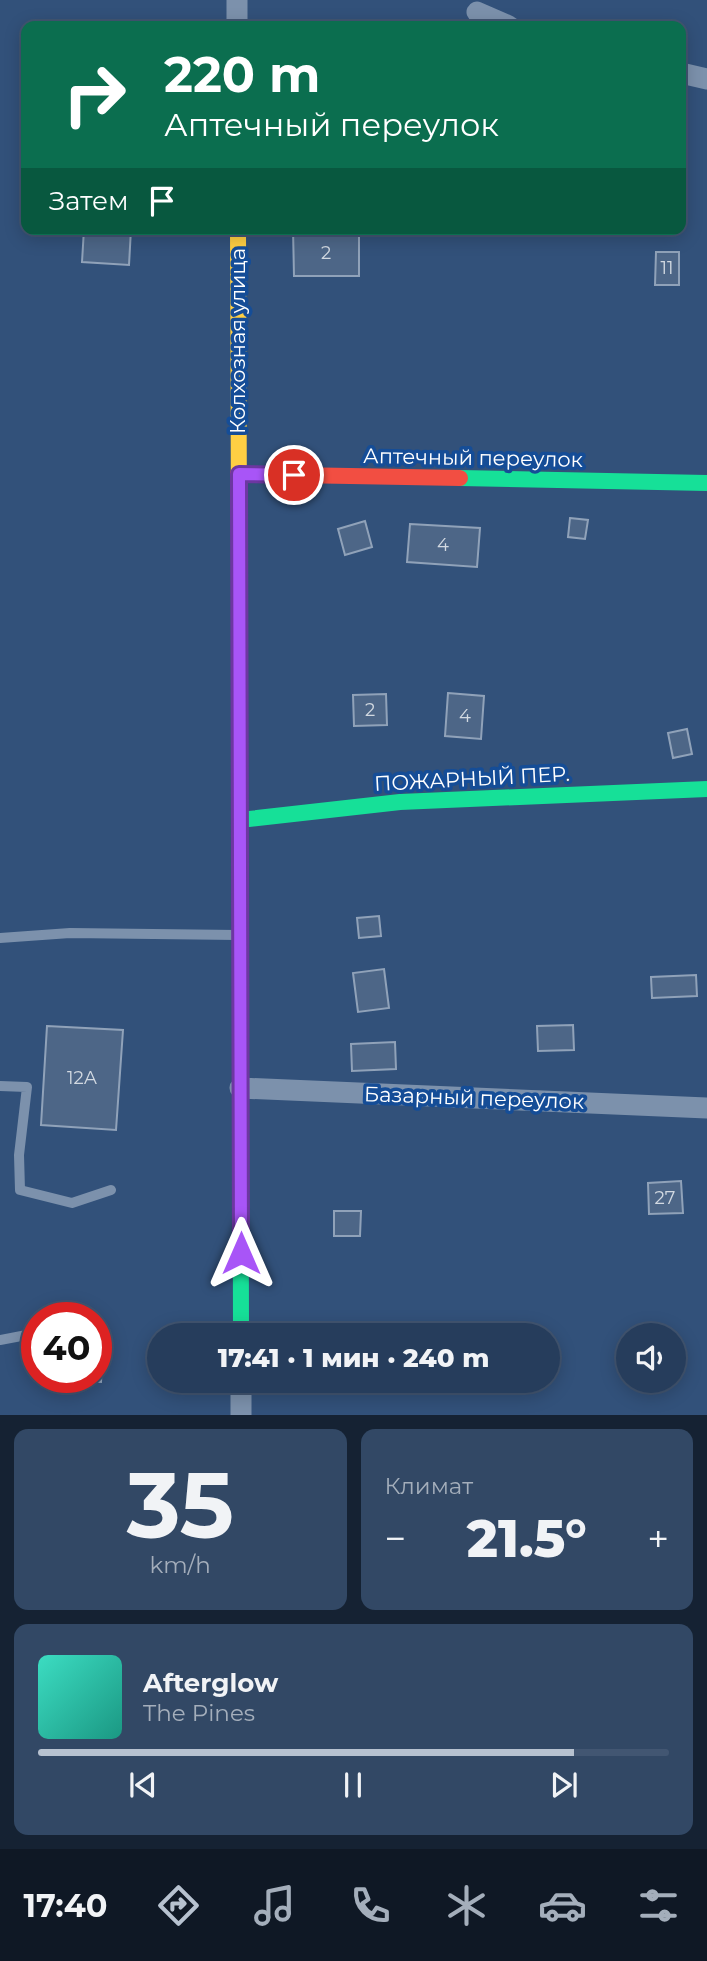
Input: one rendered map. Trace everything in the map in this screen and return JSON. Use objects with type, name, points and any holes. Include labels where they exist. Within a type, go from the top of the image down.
[{"type":"street","points":[[237,0],[237,21]]},
{"type":"street","points":[[475,13],[496,21]]},
{"type":"street","points":[[686,75],[707,79]]},
{"type":"street","name":"Колхозная улица","points":[[238,235],[241,1323]]},
{"type":"street","name":"Аптечный переулок","points":[[239,474],[707,484]]},
{"type":"street","name":"ПОЖАРНЫЙ ПЕР.","points":[[240,820],[400,802],[707,789]]},
{"type":"street","name":"Базарный переулок","points":[[240,1088],[707,1108]]},
{"type":"street","points":[[241,1393],[241,1415]]},
{"type":"lane","points":[[0,938],[69,933],[240,935]]},
{"type":"lane","points":[[0,1086],[27,1087],[19,1155],[20,1190],[72,1203],[111,1190]]},
{"type":"lane","points":[[0,1340],[21,1336]]},
{"type":"building","points":[[84,235],[131,235],[129,265],[82,262]]},
{"type":"building","points":[[293,235],[359,235],[359,276],[294,276]]},
{"type":"building","points":[[656,252],[679,252],[679,285],[655,285]]},
{"type":"building","points":[[570,518],[588,520],[585,539],[568,537]]},
{"type":"building","points":[[365,521],[372,547],[345,555],[338,529]]},
{"type":"building","points":[[410,524],[480,528],[477,567],[407,562]]},
{"type":"building","points":[[448,693],[484,696],[481,739],[445,736]]},
{"type":"building","points":[[386,694],[387,725],[354,726],[353,695]]},
{"type":"building","points":[[687,729],[692,754],[673,758],[668,733]]},
{"type":"building","points":[[379,916],[381,936],[359,938],[357,918]]},
{"type":"building","points":[[384,969],[389,1008],[358,1012],[353,973]]},
{"type":"building","points":[[696,975],[697,996],[652,998],[651,977]]},
{"type":"building","points":[[573,1025],[574,1050],[538,1051],[537,1026]]},
{"type":"building","points":[[47,1026],[123,1030],[116,1130],[41,1125]]},
{"type":"building","points":[[395,1042],[396,1069],[352,1071],[351,1044]]},
{"type":"building","points":[[681,1181],[683,1213],[649,1214],[648,1183]]},
{"type":"building","points":[[334,1211],[361,1211],[360,1236],[334,1236]]},
{"type":"traffic: fast","points":[[460,478],[707,483]]},
{"type":"traffic: fast","points":[[240,820],[400,802],[707,789]]},
{"type":"traffic: fast","points":[[240,824],[241,1323]]},
{"type":"traffic: slow","points":[[238,235],[240,824]]},
{"type":"traffic: jam","points":[[238,474],[460,478]]},
{"type":"route","points":[[241,1253],[239,474],[294,475]]}]
